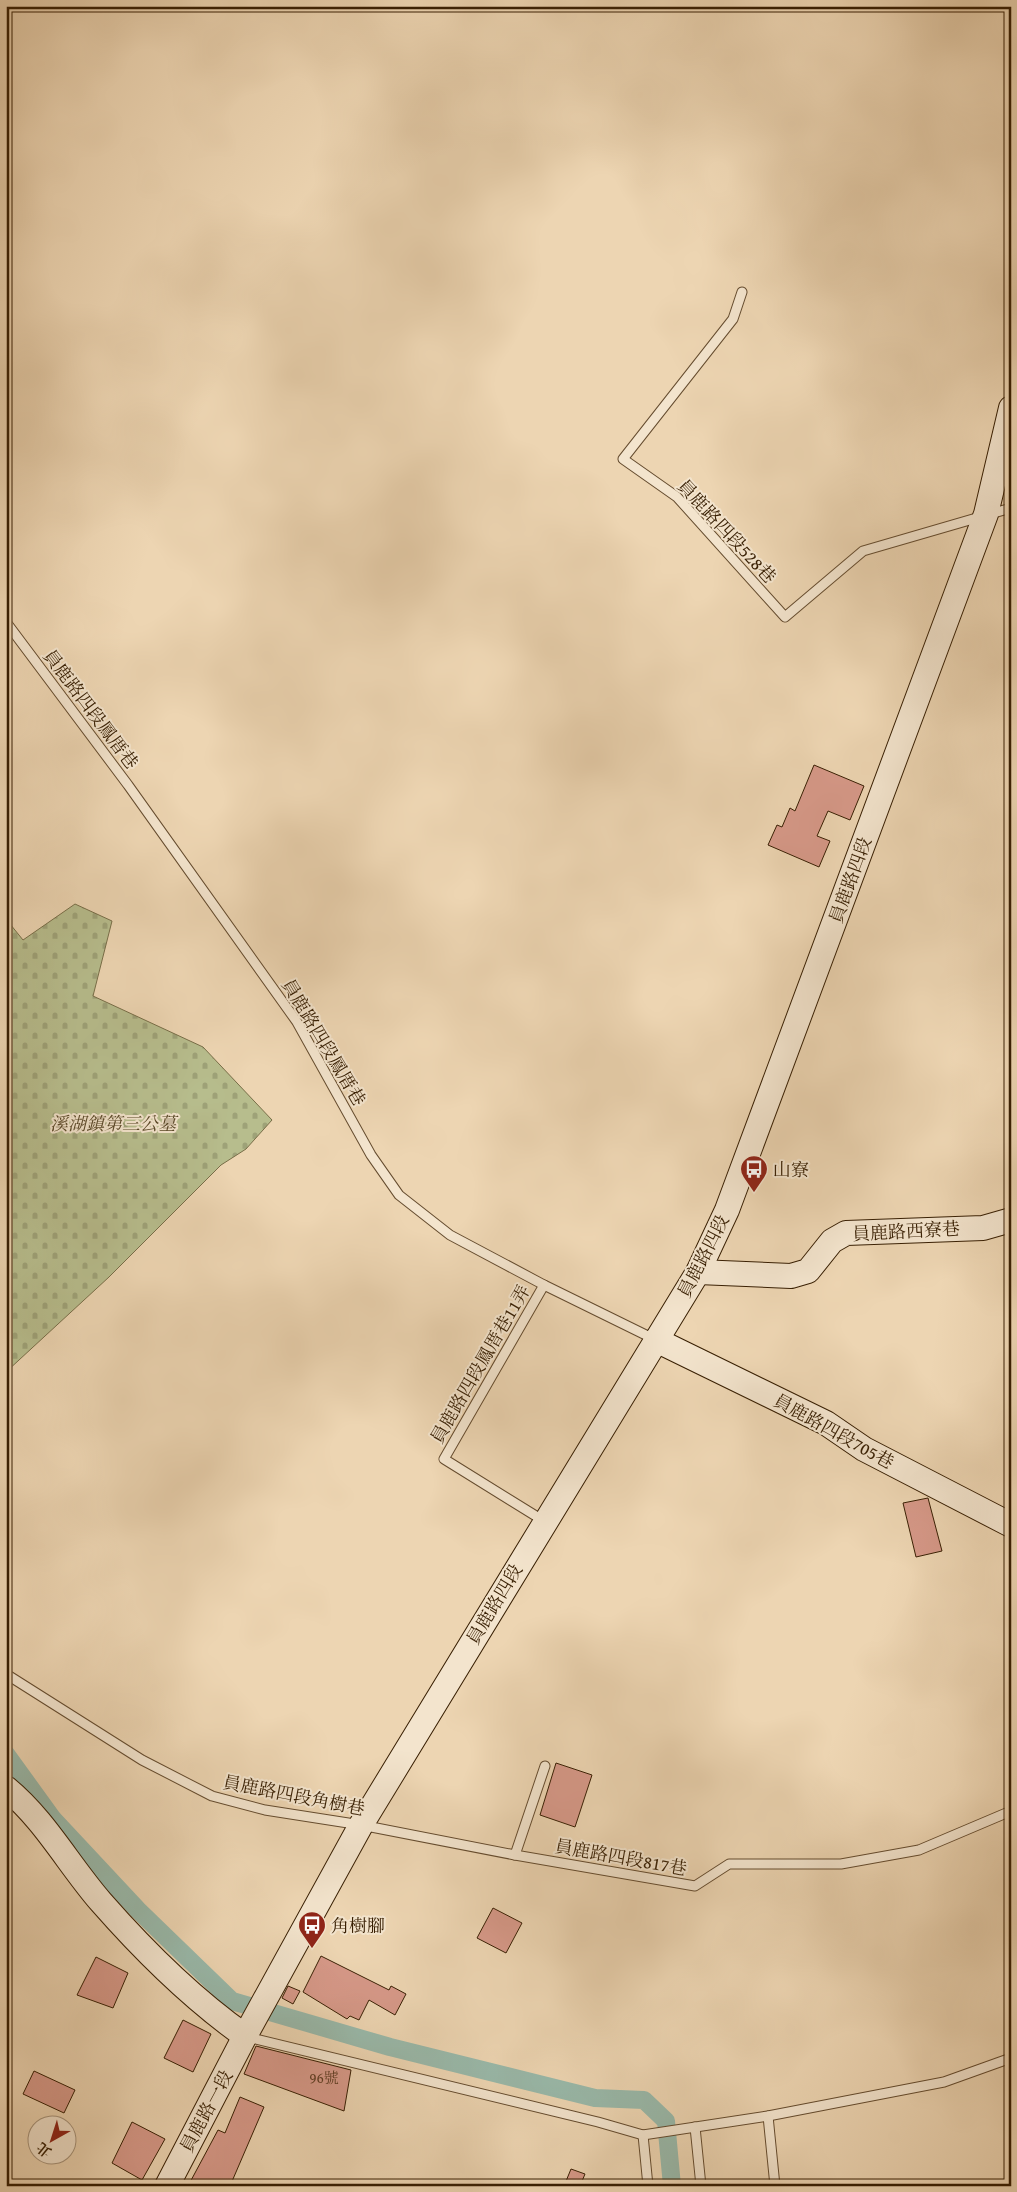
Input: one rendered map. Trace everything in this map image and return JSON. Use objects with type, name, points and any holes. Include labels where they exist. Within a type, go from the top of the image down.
[{"type":"main road","name":"員鹿路四段","points":[[245,2036],[361,1825],[544,1521],[698,1272],[727,1210],[986,514],[1011,408]]},
{"type":"main road","name":"員鹿路西寮巷","points":[[698,1272],[791,1276],[808,1271],[832,1241],[846,1232],[982,1228],[1011,1220]]},
{"type":"main road","name":"員鹿路四段705巷","points":[[656,1340],[826,1423],[864,1449],[1011,1524]]},
{"type":"main road","points":[[6,1788],[26,1804],[100,1901],[157,1962],[211,2012],[245,2036]]},
{"type":"main road","name":"員鹿路一段","points":[[167,2186],[245,2036]]},
{"type":"lane","name":"員鹿路四段528巷","points":[[742,292],[733,319],[623,459],[677,497],[785,617],[863,551],[986,514]]},
{"type":"lane","points":[[986,514],[1011,508]]},
{"type":"lane","name":"員鹿路四段鳳厝巷","points":[[6,622],[128,785],[298,1022],[371,1155],[399,1195],[450,1235],[544,1285],[656,1340]]},
{"type":"lane","name":"員鹿路四段鳳厝巷11弄","points":[[544,1285],[444,1459],[544,1521]]},
{"type":"lane","name":"員鹿路四段角樹巷","points":[[6,1674],[142,1760],[212,1796],[265,1810],[361,1825],[515,1855]]},
{"type":"lane","points":[[515,1855],[545,1766]]},
{"type":"lane","name":"員鹿路四段817巷","points":[[515,1855],[695,1886],[729,1864],[841,1864],[918,1850],[1011,1811]]},
{"type":"lane","points":[[245,2036],[598,2122],[643,2135],[768,2116],[944,2082],[1011,2058]]},
{"type":"lane","points":[[768,2116],[775,2186]]},
{"type":"lane","points":[[695,2127],[700,2186]]},
{"type":"lane","points":[[643,2135],[648,2186]]},
{"type":"green space","name":"溪湖鎮第三公墓","points":[[75,904],[112,921],[93,996],[203,1047],[272,1120],[246,1149],[221,1165],[109,1277],[6,1372],[6,919],[23,940]]},
{"type":"building","points":[[814,765],[864,786],[850,820],[828,811],[817,836],[830,841],[819,867],[768,845],[777,825],[782,827],[790,808],[795,811]]},
{"type":"building","points":[[928,1498],[942,1551],[916,1557],[903,1503]]},
{"type":"building","points":[[556,1763],[592,1775],[575,1827],[540,1815]]},
{"type":"building","points":[[493,1908],[522,1923],[506,1953],[477,1938]]},
{"type":"building","points":[[321,1956],[389,1990],[391,1986],[406,1994],[395,2015],[369,2000],[359,2020],[350,2016],[347,2019],[303,1992]]},
{"type":"building","points":[[96,1957],[128,1973],[113,2008],[77,1995]]},
{"type":"building","points":[[288,1986],[300,1991],[293,2004],[282,1998]]},
{"type":"building","points":[[183,2020],[211,2034],[193,2072],[164,2058]]},
{"type":"building","points":[[256,2046],[351,2070],[344,2111],[244,2074]]},
{"type":"building","points":[[34,2071],[75,2090],[64,2113],[23,2094]]},
{"type":"building","points":[[240,2097],[264,2107],[230,2186],[188,2186],[218,2130],[225,2133]]},
{"type":"building","points":[[132,2122],[165,2139],[142,2180],[112,2163]]},
{"type":"building","points":[[571,2169],[585,2174],[580,2186],[564,2186]]},
{"type":"waterway","points":[[6,1754],[53,1819],[138,1910],[232,2001],[390,2047],[595,2098],[644,2100],[666,2121],[672,2186]]},
{"type":"place","name":"山寮","points":[[754,1193]]},
{"type":"place","name":"角樹腳","points":[[312,1949]]}]
